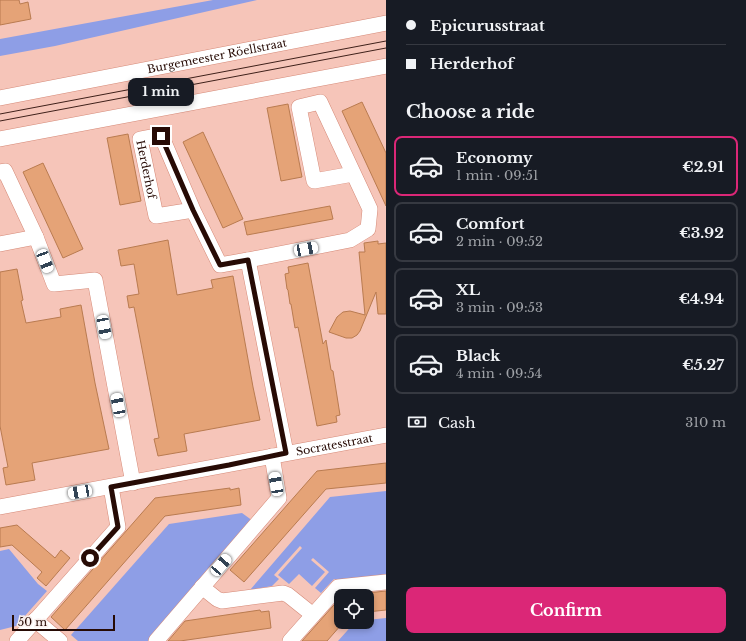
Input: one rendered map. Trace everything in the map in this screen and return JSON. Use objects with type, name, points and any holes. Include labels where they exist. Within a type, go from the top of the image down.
[{"type":"street","name":"Burgemeester Röellstraat","points":[[0,98],[386,23]]},
{"type":"street","points":[[0,139],[386,66]]},
{"type":"street","points":[[156,641],[279,498],[279,455],[248,260],[350,240],[368,229],[370,209],[320,102],[299,107],[314,182],[353,174]]},
{"type":"street","name":"Herderhof","points":[[193,210],[156,216],[140,139],[161,136],[193,210],[220,265],[248,260]]},
{"type":"street","points":[[0,172],[5,171],[36,237],[54,284],[95,280],[133,483]]},
{"type":"street","points":[[0,244],[36,237]]},
{"type":"street","name":"Socratesstraat","points":[[0,507],[386,435]]},
{"type":"street","points":[[17,641],[118,527],[111,487]]},
{"type":"street","points":[[290,641],[338,587],[386,582]]},
{"type":"street","points":[[202,587],[217,599],[222,601],[284,593],[313,615]]},
{"type":"street","points":[[35,620],[60,641]]},
{"type":"shaded area","points":[[213,0],[257,0],[55,46],[0,56],[0,39]]},
{"type":"shaded area","points":[[386,491],[386,577],[340,581],[334,579],[321,593],[315,588],[329,572],[313,558],[311,560],[325,572],[312,586],[299,574],[289,584],[278,575],[302,548],[300,546],[274,575],[279,579],[272,586],[250,590],[330,497]]},
{"type":"shaded area","points":[[242,513],[253,521],[149,641],[78,641],[71,635],[169,524]]},
{"type":"shaded area","points":[[9,549],[38,584],[47,591],[16,626],[0,630],[0,551]]},
{"type":"shaded area","points":[[386,618],[386,641],[338,641],[349,629],[374,629],[374,619]]},
{"type":"building","points":[[0,0],[19,0],[20,4],[28,2],[31,19],[0,25]]},
{"type":"building","points":[[362,102],[386,153],[386,206],[342,111]]},
{"type":"building","points":[[288,104],[302,177],[281,181],[267,108]]},
{"type":"building","points":[[203,132],[243,219],[223,228],[183,142]]},
{"type":"building","points":[[128,134],[141,201],[120,205],[107,138]]},
{"type":"building","points":[[43,163],[83,249],[63,258],[23,172]]},
{"type":"building","points":[[330,206],[333,219],[247,235],[244,222]]},
{"type":"building","points":[[168,240],[177,295],[213,288],[211,280],[233,276],[260,420],[184,434],[187,451],[158,456],[154,439],[159,438],[134,307],[129,308],[127,296],[139,294],[134,264],[121,266],[118,250]]},
{"type":"building","points":[[378,241],[378,244],[386,243],[386,314],[378,314],[376,292],[357,335],[352,338],[346,338],[329,332],[337,317],[343,312],[350,311],[365,315],[359,252],[365,252],[364,243]]},
{"type":"building","points":[[308,263],[323,344],[326,340],[331,370],[333,371],[340,415],[336,416],[337,422],[317,426],[298,327],[295,328],[285,274],[289,273],[288,267]]},
{"type":"building","points":[[17,269],[23,300],[21,301],[26,323],[61,317],[60,309],[81,305],[109,449],[32,463],[35,480],[6,485],[3,468],[8,467],[0,426],[0,272]]},
{"type":"building","points":[[386,463],[386,483],[326,489],[244,582],[230,570],[317,471]]},
{"type":"building","points":[[230,488],[230,490],[239,488],[241,505],[165,516],[65,630],[51,617],[155,498]]},
{"type":"building","points":[[17,525],[55,558],[61,550],[70,558],[46,586],[37,578],[42,572],[12,545],[0,547],[0,528]]},
{"type":"building","points":[[386,591],[386,610],[374,611],[374,592]]},
{"type":"building","points":[[334,605],[334,629],[338,629],[327,641],[302,641]]},
{"type":"building","points":[[260,610],[261,612],[269,611],[271,628],[180,641],[168,641],[185,621]]},
{"type":"tram line","points":[[0,114],[386,41]]},
{"type":"tram line","points":[[0,121],[386,48]]},
{"type":"route","points":[[90,558],[118,527],[111,487],[286,453],[248,260],[220,265],[193,210],[161,136]]}]
